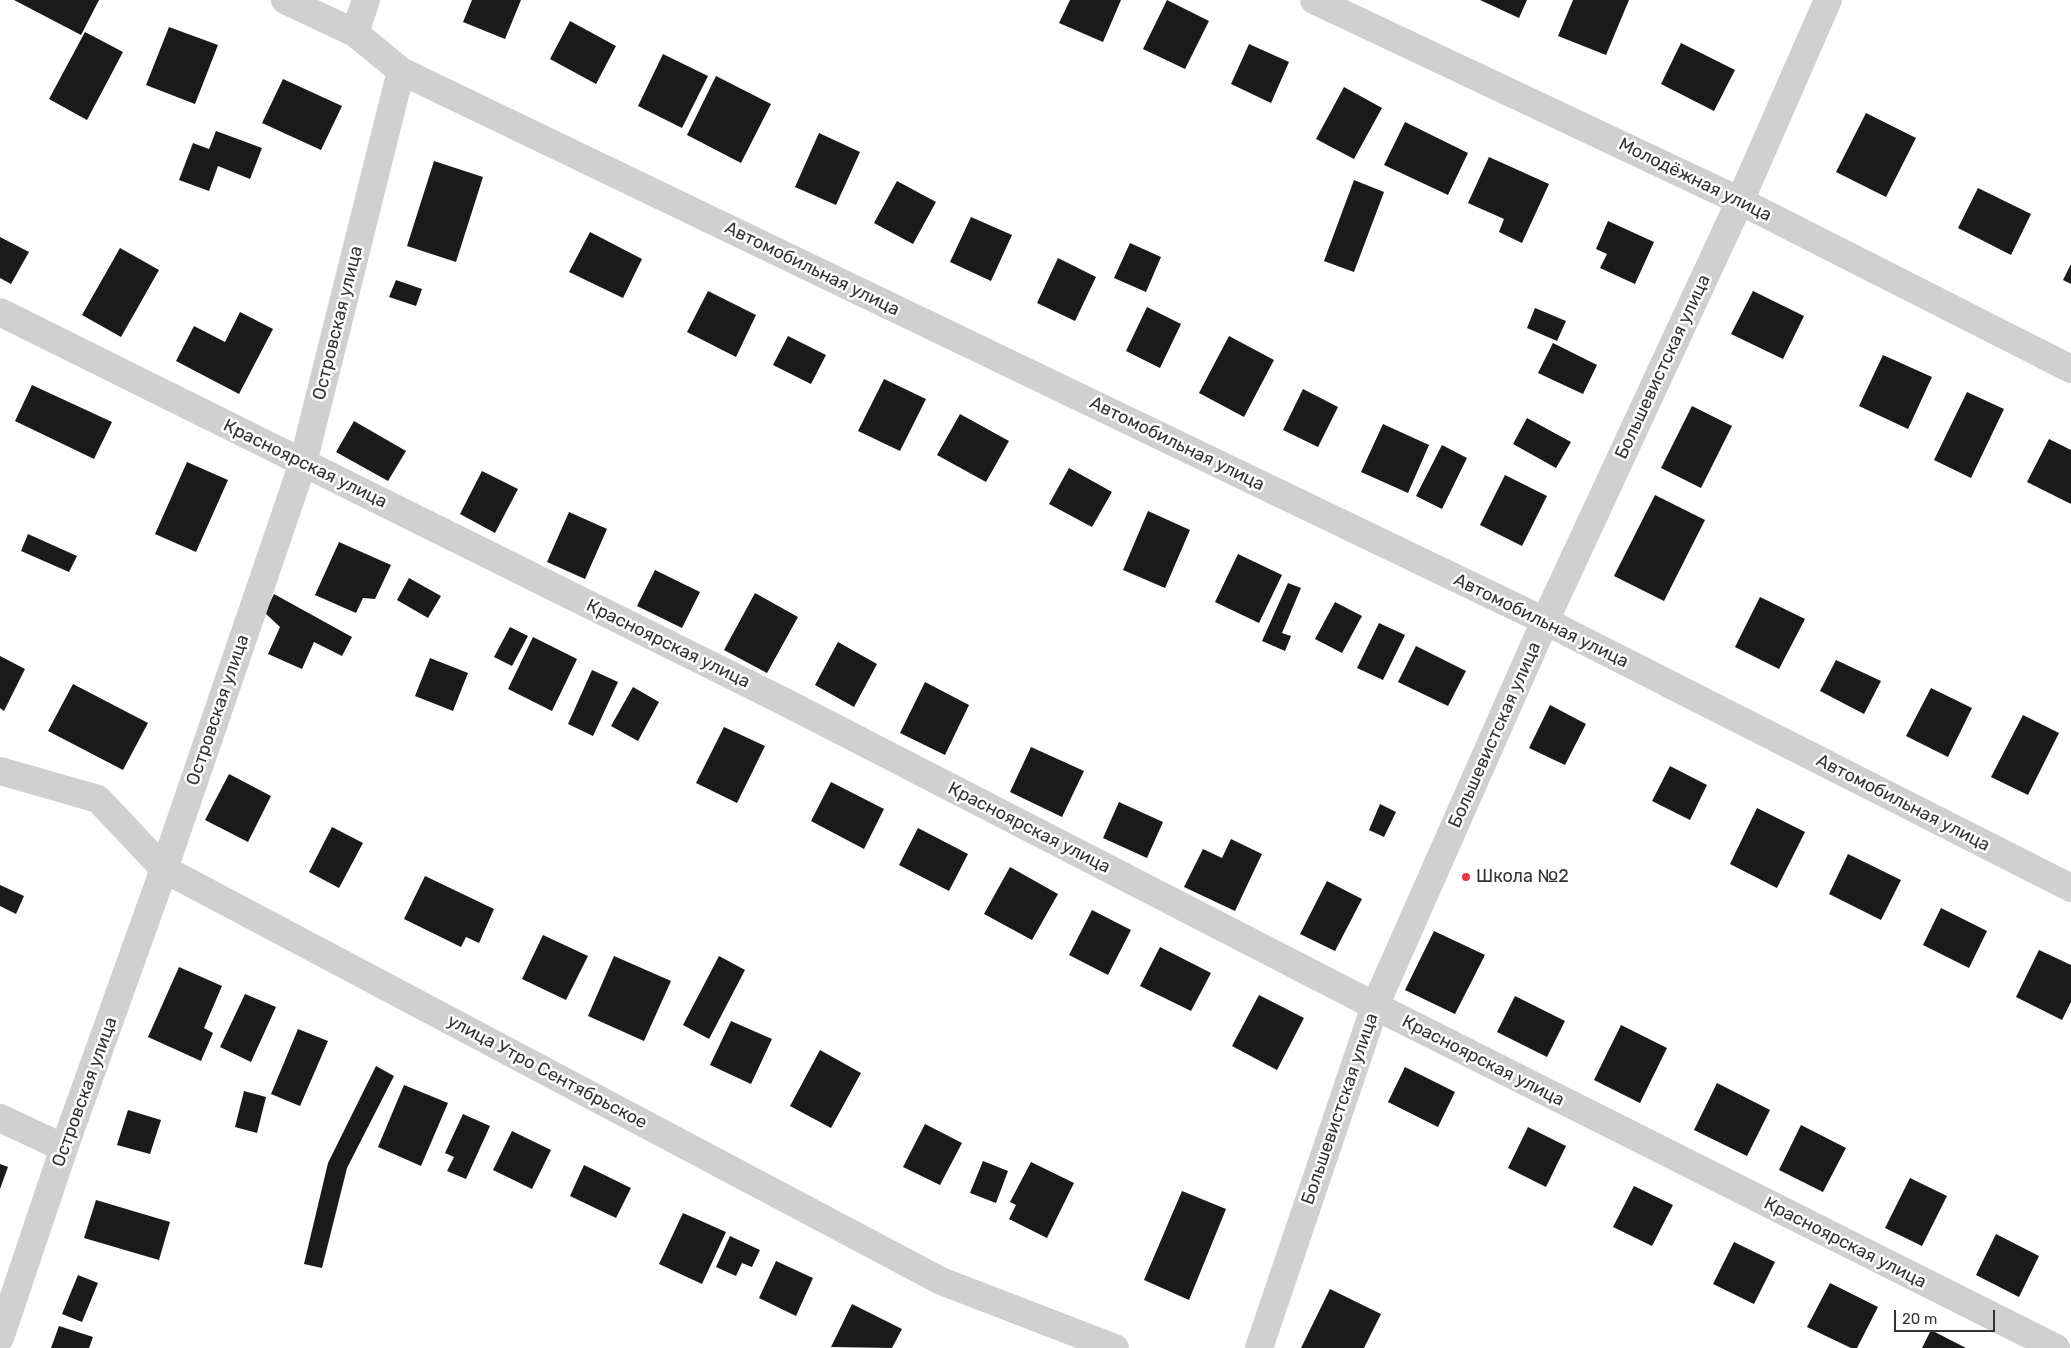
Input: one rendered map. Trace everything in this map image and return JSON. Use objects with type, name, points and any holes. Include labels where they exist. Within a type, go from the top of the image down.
[{"type":"street","name":"Автомобильная улица","points":[[285,0],[354,33],[401,71],[1545,621],[2071,888]]},
{"type":"street","points":[[354,33],[366,0]]},
{"type":"street","name":"Молодёжная улица","points":[[1314,0],[1740,201],[2071,369]]},
{"type":"street","name":"Большевистская улица","points":[[1259,1348],[1375,1006],[1545,621],[1740,201],[1828,0]]},
{"type":"street","name":"Островская улица","points":[[0,1338],[64,1148],[164,869],[303,463],[401,71]]},
{"type":"street","name":"Красноярская улица","points":[[0,312],[785,702],[1375,1006],[2056,1348]]},
{"type":"street","name":"улица Утро Сентябрьское","points":[[0,771],[98,799],[164,869],[941,1281],[1115,1348]]},
{"type":"street","points":[[0,1118],[64,1148]]},
{"type":"building","points":[[14,0],[99,0],[81,35]]},
{"type":"building","points":[[472,0],[521,0],[505,39],[463,22]]},
{"type":"building","points":[[1070,0],[1121,0],[1103,42],[1059,23]]},
{"type":"building","points":[[1167,0],[1209,21],[1185,69],[1143,49]]},
{"type":"building","points":[[1480,0],[1527,0],[1519,18]]},
{"type":"building","points":[[1573,0],[1629,0],[1606,55],[1558,36]]},
{"type":"building","points":[[570,21],[616,46],[596,84],[550,59]]},
{"type":"building","points":[[169,27],[218,45],[195,104],[146,85]]},
{"type":"building","points":[[85,32],[123,52],[87,120],[49,99]]},
{"type":"building","points":[[1681,43],[1735,70],[1714,111],[1661,84]]},
{"type":"building","points":[[1249,44],[1289,62],[1271,103],[1231,84]]},
{"type":"building","points":[[663,54],[708,76],[682,128],[638,106]]},
{"type":"building","points":[[716,76],[771,104],[741,163],[687,135]]},
{"type":"building","points":[[283,79],[342,106],[321,150],[262,123]]},
{"type":"building","points":[[1344,87],[1382,108],[1354,159],[1316,139]]},
{"type":"building","points":[[1866,113],[1916,138],[1886,197],[1836,172]]},
{"type":"building","points":[[1405,122],[1468,153],[1448,195],[1384,165]]},
{"type":"building","points":[[216,131],[262,148],[250,179],[218,166],[209,191],[179,180],[193,143],[209,149]]},
{"type":"building","points":[[819,133],[860,152],[836,205],[795,187]]},
{"type":"building","points":[[1489,157],[1549,184],[1522,243],[1499,232],[1504,219],[1468,203]]},
{"type":"building","points":[[434,161],[483,177],[456,262],[407,246]]},
{"type":"building","points":[[1354,180],[1384,192],[1354,272],[1324,261]]},
{"type":"building","points":[[897,181],[936,202],[913,244],[874,223]]},
{"type":"building","points":[[1978,188],[2031,214],[2011,255],[1958,228]]},
{"type":"building","points":[[971,217],[1012,235],[991,281],[950,262]]},
{"type":"building","points":[[1608,221],[1654,242],[1635,284],[1600,268],[1607,254],[1596,249]]},
{"type":"building","points":[[590,232],[642,259],[623,298],[569,272]]},
{"type":"building","points":[[0,237],[29,252],[11,284],[0,278]]},
{"type":"building","points":[[1130,243],[1161,257],[1146,292],[1114,278]]},
{"type":"building","points":[[120,248],[159,270],[121,337],[82,315]]},
{"type":"building","points":[[1058,258],[1096,277],[1075,321],[1037,303]]},
{"type":"building","points":[[2071,264],[2071,284],[2063,280]]},
{"type":"building","points":[[396,280],[422,289],[416,306],[389,297]]},
{"type":"building","points":[[708,291],[756,315],[736,357],[687,332]]},
{"type":"building","points":[[1753,291],[1804,316],[1783,359],[1731,334]]},
{"type":"building","points":[[1147,307],[1181,324],[1160,368],[1126,351]]},
{"type":"building","points":[[1535,308],[1566,321],[1557,341],[1527,328]]},
{"type":"building","points":[[240,312],[273,329],[239,394],[176,361],[194,326],[225,342]]},
{"type":"building","points":[[788,336],[826,355],[811,384],[773,365]]},
{"type":"building","points":[[1229,336],[1274,360],[1244,417],[1199,393]]},
{"type":"building","points":[[1553,343],[1597,365],[1583,394],[1538,373]]},
{"type":"building","points":[[1883,355],[1932,377],[1908,429],[1859,406]]},
{"type":"building","points":[[884,379],[926,399],[900,451],[858,431]]},
{"type":"building","points":[[32,385],[112,422],[94,459],[15,421]]},
{"type":"building","points":[[1303,389],[1338,407],[1318,447],[1283,430]]},
{"type":"building","points":[[1967,392],[2004,409],[1971,478],[1934,460]]},
{"type":"building","points":[[1692,406],[1732,426],[1701,488],[1661,468]]},
{"type":"building","points":[[960,414],[1009,441],[986,482],[937,455]]},
{"type":"building","points":[[1527,418],[1571,442],[1556,468],[1513,444]]},
{"type":"building","points":[[354,421],[406,451],[388,481],[336,452]]},
{"type":"building","points":[[1383,424],[1429,445],[1408,493],[1361,472]]},
{"type":"building","points":[[2049,439],[2071,450],[2071,504],[2027,482]]},
{"type":"building","points":[[1442,445],[1467,458],[1442,509],[1416,496]]},
{"type":"building","points":[[187,462],[228,480],[196,552],[155,534]]},
{"type":"building","points":[[1069,468],[1112,492],[1092,527],[1049,504]]},
{"type":"building","points":[[482,471],[518,489],[495,533],[460,514]]},
{"type":"building","points":[[1505,475],[1547,496],[1522,546],[1480,525]]},
{"type":"building","points":[[1655,495],[1705,520],[1664,601],[1614,576]]},
{"type":"building","points":[[1148,511],[1190,530],[1165,588],[1123,570]]},
{"type":"building","points":[[569,512],[607,529],[585,579],[547,562]]},
{"type":"building","points":[[28,534],[77,556],[69,572],[21,551]]},
{"type":"building","points":[[339,542],[391,565],[375,599],[363,598],[356,613],[315,595]]},
{"type":"building","points":[[1238,554],[1282,575],[1259,623],[1215,602]]},
{"type":"building","points":[[655,570],[700,592],[682,628],[637,606]]},
{"type":"building","points":[[409,578],[441,596],[428,618],[397,600]]},
{"type":"building","points":[[1288,583],[1301,588],[1282,633],[1291,636],[1285,651],[1262,641]]},
{"type":"building","points":[[755,593],[798,617],[767,673],[724,650]]},
{"type":"building","points":[[274,594],[352,637],[342,656],[314,642],[302,669],[268,654],[280,627],[265,613]]},
{"type":"building","points":[[1760,597],[1805,619],[1779,669],[1735,647]]},
{"type":"building","points":[[1335,602],[1362,616],[1342,653],[1315,639]]},
{"type":"building","points":[[1379,623],[1405,635],[1383,680],[1357,668]]},
{"type":"building","points":[[510,627],[528,636],[512,666],[494,657]]},
{"type":"building","points":[[533,637],[577,659],[552,711],[508,689]]},
{"type":"building","points":[[838,642],[877,664],[854,707],[815,685]]},
{"type":"building","points":[[1416,646],[1466,671],[1448,706],[1398,682]]},
{"type":"building","points":[[0,656],[25,669],[4,711],[0,708]]},
{"type":"building","points":[[430,658],[468,673],[453,711],[415,696]]},
{"type":"building","points":[[1836,660],[1881,681],[1864,714],[1820,691]]},
{"type":"building","points":[[592,670],[618,682],[593,736],[568,724]]},
{"type":"building","points":[[925,682],[969,705],[945,755],[900,733]]},
{"type":"building","points":[[73,684],[148,723],[123,770],[48,731]]},
{"type":"building","points":[[633,687],[659,702],[638,741],[611,726]]},
{"type":"building","points":[[1931,688],[1972,708],[1948,757],[1906,736]]},
{"type":"building","points":[[1550,705],[1586,724],[1565,765],[1529,748]]},
{"type":"building","points":[[2023,715],[2059,733],[2028,795],[1991,777]]},
{"type":"building","points":[[724,727],[765,746],[737,803],[696,783]]},
{"type":"building","points":[[1031,747],[1084,771],[1062,817],[1010,792]]},
{"type":"building","points":[[1670,766],[1707,785],[1690,820],[1652,801]]},
{"type":"building","points":[[229,774],[271,796],[248,842],[205,820]]},
{"type":"building","points":[[831,782],[884,809],[864,849],[811,821]]},
{"type":"building","points":[[1119,802],[1163,822],[1147,858],[1103,838]]},
{"type":"building","points":[[1380,804],[1396,812],[1384,837],[1369,830]]},
{"type":"building","points":[[1757,808],[1805,832],[1777,888],[1730,864]]},
{"type":"building","points":[[332,827],[363,843],[339,888],[309,872]]},
{"type":"building","points":[[918,828],[968,854],[949,891],[899,865]]},
{"type":"building","points":[[1231,839],[1262,854],[1235,911],[1184,887],[1203,849],[1222,858]]},
{"type":"building","points":[[1848,854],[1901,880],[1881,920],[1829,894]]},
{"type":"building","points":[[1010,867],[1058,894],[1032,940],[984,914]]},
{"type":"building","points":[[425,876],[494,909],[479,943],[466,937],[461,947],[404,919]]},
{"type":"building","points":[[1327,881],[1362,899],[1335,951],[1300,934]]},
{"type":"building","points":[[0,885],[24,896],[16,914],[0,906]]},
{"type":"building","points":[[1941,908],[1987,931],[1969,968],[1923,945]]},
{"type":"building","points":[[1092,910],[1131,930],[1108,975],[1069,955]]},
{"type":"building","points":[[1434,931],[1485,955],[1455,1014],[1405,990]]},
{"type":"building","points":[[543,935],[588,956],[566,1000],[522,979]]},
{"type":"building","points":[[1160,947],[1211,973],[1191,1011],[1140,986]]},
{"type":"building","points":[[2039,950],[2071,965],[2071,1002],[2062,1020],[2016,997]]},
{"type":"building","points":[[614,956],[671,981],[644,1041],[588,1016]]},
{"type":"building","points":[[719,956],[745,970],[709,1039],[683,1025]]},
{"type":"building","points":[[179,967],[222,986],[204,1028],[213,1033],[201,1061],[148,1037]]},
{"type":"building","points":[[245,994],[276,1007],[251,1062],[220,1047]]},
{"type":"building","points":[[1259,995],[1304,1018],[1277,1070],[1232,1046]]},
{"type":"building","points":[[1515,996],[1565,1021],[1547,1057],[1497,1032]]},
{"type":"building","points":[[731,1021],[772,1039],[751,1084],[710,1065]]},
{"type":"building","points":[[1621,1025],[1667,1048],[1640,1103],[1594,1080]]},
{"type":"building","points":[[298,1029],[328,1041],[300,1106],[271,1094]]},
{"type":"building","points":[[820,1050],[861,1073],[831,1128],[790,1106]]},
{"type":"building","points":[[376,1066],[394,1076],[347,1168],[322,1268],[304,1264],[328,1163]]},
{"type":"building","points":[[1405,1067],[1455,1092],[1438,1127],[1388,1102]]},
{"type":"building","points":[[1717,1083],[1770,1110],[1747,1156],[1694,1130]]},
{"type":"building","points":[[404,1085],[448,1103],[421,1166],[378,1147]]},
{"type":"building","points":[[244,1091],[266,1097],[257,1133],[235,1127]]},
{"type":"building","points":[[128,1110],[161,1120],[150,1154],[117,1145]]},
{"type":"building","points":[[463,1114],[490,1126],[466,1179],[447,1171],[454,1157],[445,1153]]},
{"type":"building","points":[[925,1124],[962,1143],[940,1185],[903,1167]]},
{"type":"building","points":[[1801,1125],[1846,1148],[1823,1192],[1779,1170]]},
{"type":"building","points":[[1528,1127],[1566,1146],[1546,1187],[1508,1168]]},
{"type":"building","points":[[512,1131],[551,1150],[532,1189],[493,1170]]},
{"type":"building","points":[[983,1161],[1008,1171],[996,1203],[970,1193]]},
{"type":"building","points":[[1031,1162],[1074,1183],[1047,1238],[1009,1219],[1016,1205],[1010,1202]]},
{"type":"building","points":[[0,1164],[8,1167],[0,1189]]},
{"type":"building","points":[[584,1165],[631,1188],[616,1218],[570,1196]]},
{"type":"building","points":[[1910,1178],[1947,1196],[1922,1246],[1885,1228]]},
{"type":"building","points":[[1634,1186],[1673,1205],[1652,1246],[1613,1227]]},
{"type":"building","points":[[1182,1191],[1226,1209],[1189,1300],[1144,1280]]},
{"type":"building","points":[[96,1200],[170,1222],[159,1260],[84,1238]]},
{"type":"building","points":[[683,1213],[726,1232],[702,1284],[659,1264]]},
{"type":"building","points":[[1996,1234],[2039,1256],[2019,1297],[1976,1275]]},
{"type":"building","points":[[730,1236],[760,1250],[752,1267],[742,1263],[736,1276],[716,1267]]},
{"type":"building","points":[[1734,1242],[1775,1262],[1754,1304],[1713,1284]]},
{"type":"building","points":[[776,1261],[813,1278],[796,1316],[759,1298]]},
{"type":"building","points":[[78,1275],[98,1283],[82,1322],[62,1314]]},
{"type":"building","points":[[1830,1283],[1878,1307],[1857,1348],[1851,1348],[1807,1327]]},
{"type":"building","points":[[1330,1289],[1381,1314],[1364,1348],[1301,1348]]},
{"type":"building","points":[[852,1304],[902,1329],[892,1348],[831,1347]]},
{"type":"building","points":[[59,1326],[93,1337],[89,1348],[51,1348]]},
{"type":"building","points":[[1931,1330],[1966,1348],[1922,1348]]},
{"type":"place","name":"Школа №2","points":[[1466,877]]}]
